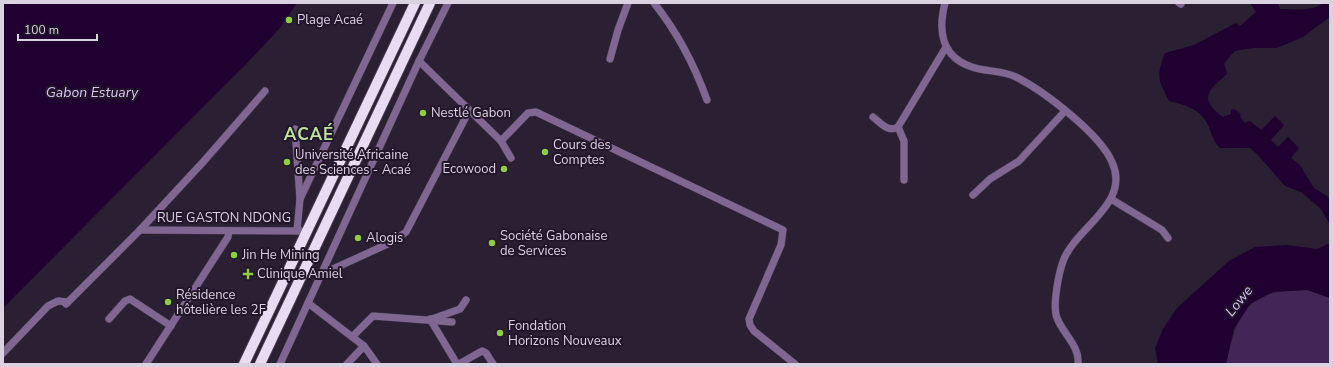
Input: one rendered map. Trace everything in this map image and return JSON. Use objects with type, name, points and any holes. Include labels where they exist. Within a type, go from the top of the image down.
[{"type":"highway","points":[[244,364],[415,3]]},
{"type":"highway","points":[[260,364],[430,3]]},
{"type":"street","points":[[300,199],[393,3]]},
{"type":"street","points":[[280,364],[418,61],[448,3]]},
{"type":"street","points":[[610,59],[618,30],[628,3]]},
{"type":"street","points":[[654,3],[684,48],[697,74],[707,100]]},
{"type":"street","points":[[945,3],[942,31],[946,47],[954,56],[973,67],[1005,73],[1016,77],[1084,125],[1108,152],[1114,164],[1115,187],[1111,199],[1071,247],[1061,267],[1056,314],[1078,355],[1078,364]]},
{"type":"street","points":[[873,117],[889,129],[898,127],[946,47]]},
{"type":"street","points":[[418,61],[501,141],[510,158]]},
{"type":"street","points":[[3,353],[48,306],[58,301],[67,303],[140,230],[204,161],[265,91]]},
{"type":"street","points":[[322,274],[392,242],[406,232],[469,111]]},
{"type":"street","points":[[973,195],[990,178],[1019,161],[1065,111]]},
{"type":"street","points":[[501,141],[528,113],[536,112],[783,230],[781,245],[749,319],[750,325],[754,331],[795,364]]},
{"type":"street","points":[[898,127],[904,141],[904,180]]},
{"type":"street","points":[[295,129],[300,199],[297,231]]},
{"type":"street","points":[[1111,199],[1162,230],[1168,238]]},
{"type":"street","name":"RUE GASTON NDONG","points":[[140,230],[308,231]]},
{"type":"street","points":[[146,364],[228,237],[229,231]]},
{"type":"street","points":[[109,319],[125,301],[130,299],[171,326]]},
{"type":"street","points":[[430,319],[460,309],[466,300]]},
{"type":"street","points":[[308,303],[353,336],[364,346],[377,364]]},
{"type":"street","points":[[353,336],[373,316],[430,319],[452,322]]},
{"type":"street","points":[[430,319],[458,364],[482,351],[486,353],[493,364]]},
{"type":"street","points":[[347,364],[364,346]]},
{"type":"shaded area","points":[[1307,290],[1330,298],[1330,364],[1226,364],[1239,321],[1252,304],[1262,297],[1273,293]]},
{"type":"water","name":"Gabon Estuary","points":[[3,3],[297,3],[280,28],[250,60],[3,308]]},
{"type":"water","points":[[1250,3],[1278,3],[1280,9],[1308,9],[1319,6],[1323,3],[1330,3],[1330,17],[1303,37],[1277,48],[1253,48],[1235,51],[1224,63],[1227,74],[1211,90],[1208,95],[1208,100],[1210,105],[1223,117],[1231,114],[1231,110],[1234,109],[1240,113],[1241,118],[1245,123],[1250,121],[1261,130],[1275,116],[1284,125],[1271,140],[1278,147],[1288,137],[1299,148],[1291,158],[1300,165],[1314,188],[1330,198],[1330,225],[1321,209],[1301,192],[1285,186],[1250,148],[1220,148],[1217,145],[1204,118],[1191,108],[1169,101],[1162,88],[1159,73],[1165,53],[1194,45],[1236,23],[1240,26],[1256,12]]},
{"type":"water","name":"Lowe","points":[[1330,243],[1330,298],[1307,290],[1273,292],[1250,304],[1234,329],[1226,364],[1158,364],[1155,348],[1163,329],[1177,308],[1229,261],[1255,247],[1287,245],[1317,249]]},
{"type":"place","name":"Plage Acaé","points":[[289,20]]},
{"type":"place","name":"Nestlé Gabon","points":[[423,113]]},
{"type":"place","name":"Cours des Comptes","points":[[545,152]]},
{"type":"place","name":"Université Africaine des Sciences - Acaé","points":[[287,162]]},
{"type":"place","name":"Ecowood","points":[[504,169]]},
{"type":"place","name":"Alogis","points":[[358,238]]},
{"type":"place","name":"Société Gabonaise de Services","points":[[492,243]]},
{"type":"place","name":"Jin He Mining","points":[[234,255]]},
{"type":"place","name":"Clinique Amiel","points":[[248,274]]},
{"type":"place","name":"Résidence hôtelière les 2F","points":[[168,302]]},
{"type":"place","name":"Fondation Horizons Nouveaux","points":[[500,333]]},
{"type":"district","name":"ACAÉ","points":[[309,134]]}]
